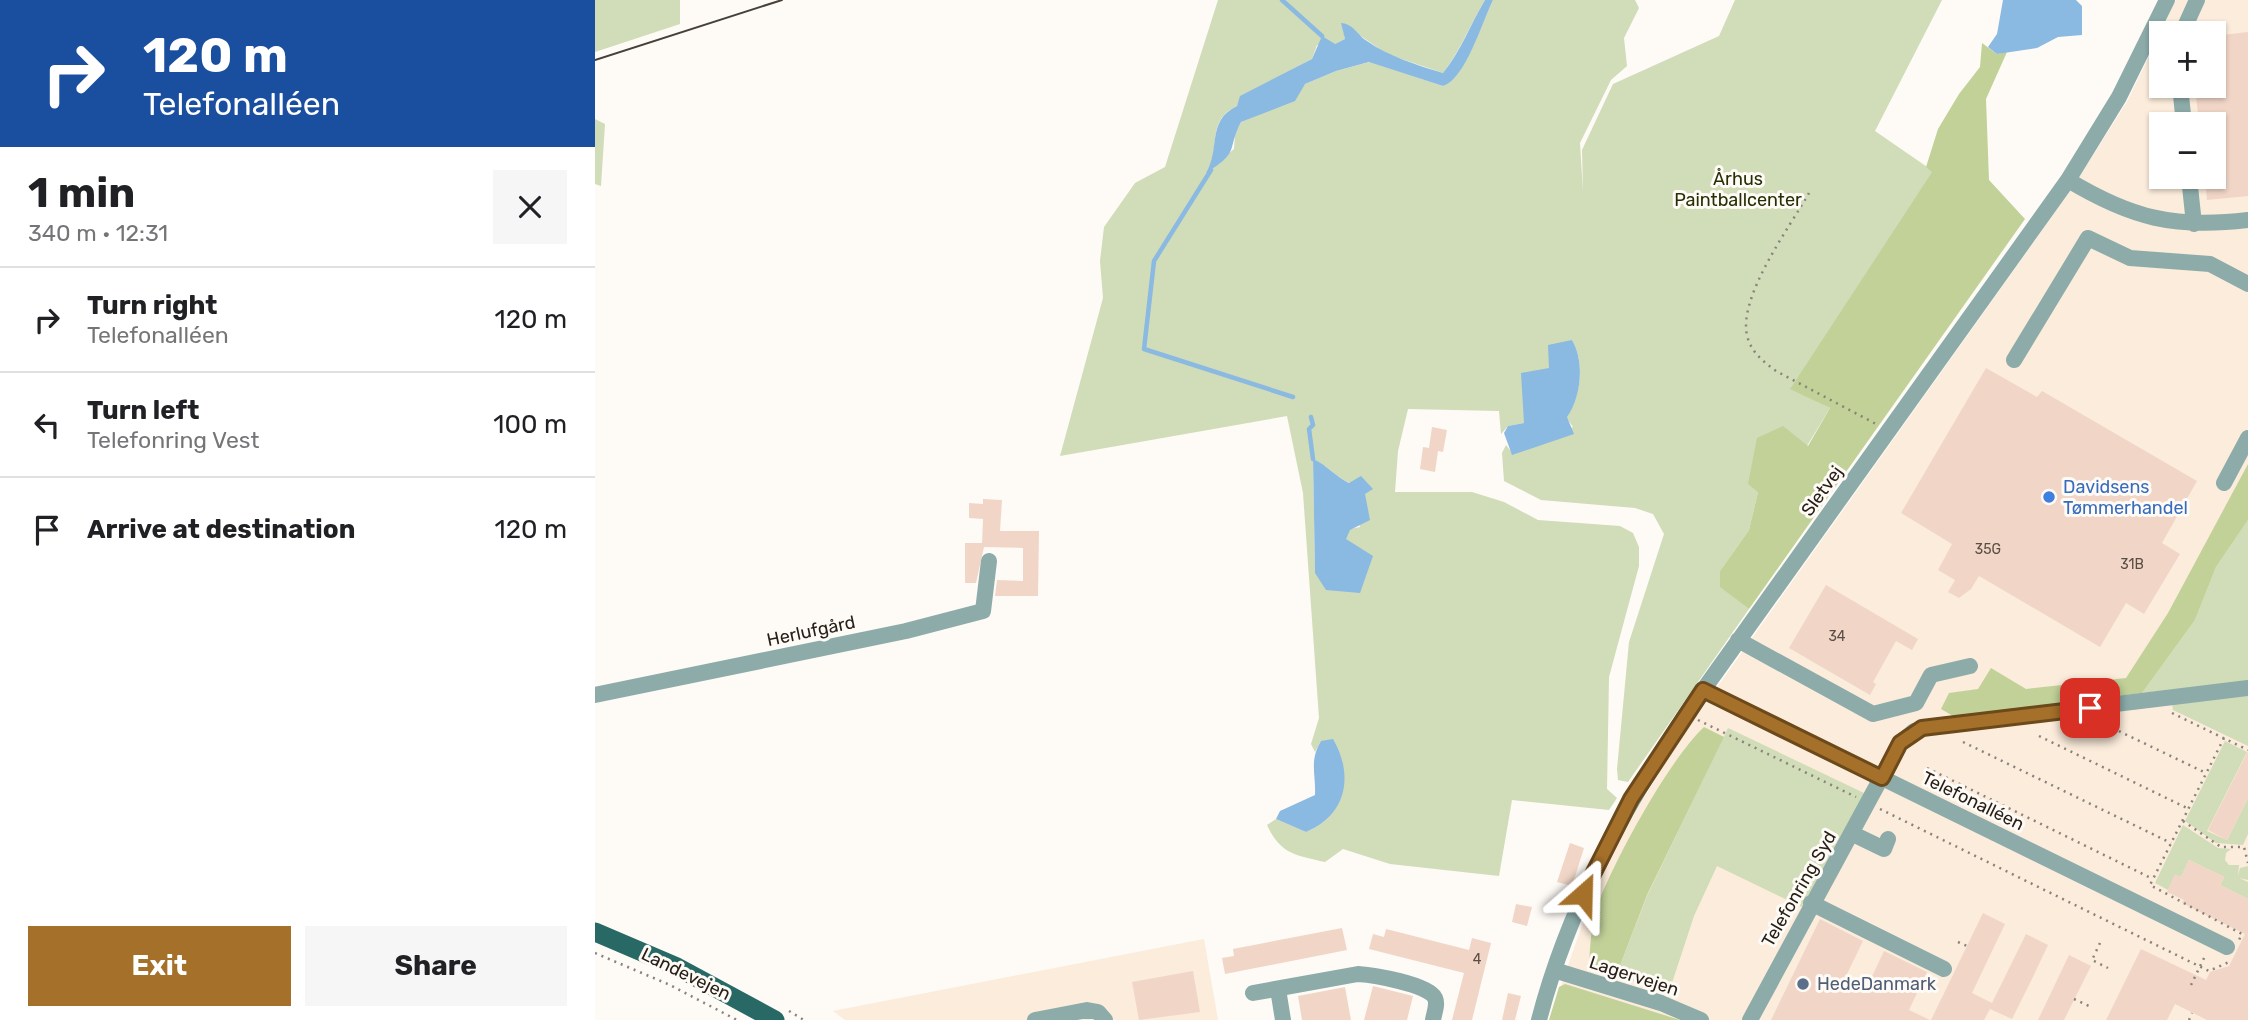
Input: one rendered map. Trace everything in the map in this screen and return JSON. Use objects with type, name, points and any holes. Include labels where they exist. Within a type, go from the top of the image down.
[{"type":"main road","name":"Landevejen","points":[[595,932],[677,967],[775,1020]]},
{"type":"street","name":"Sletvej","points":[[1539,1020],[1554,970],[1583,894],[1612,834],[1686,714],[2068,180],[2119,97],[2167,0]]},
{"type":"street","points":[[2187,21],[2197,0]]},
{"type":"street","points":[[2068,180],[2126,212],[2158,220],[2194,224],[2248,220]]},
{"type":"street","points":[[2190,189],[2194,224]]},
{"type":"street","points":[[2014,360],[2088,238],[2130,258],[2210,264],[2248,284]]},
{"type":"street","points":[[2224,483],[2248,438]]},
{"type":"street","name":"Herlufgård","points":[[595,695],[906,631],[983,611],[989,561]]},
{"type":"street","points":[[1738,640],[1873,714],[1916,704],[1931,675],[1970,666]]},
{"type":"street","name":"Telefonring Syd","points":[[1750,1020],[1900,743],[1922,728],[2248,688]]},
{"type":"street","name":"Telefonalléen","points":[[1703,690],[2227,947]]},
{"type":"street","points":[[1853,834],[1886,849]]},
{"type":"street","points":[[1811,903],[1944,969]]},
{"type":"street","name":"Lagervejen","points":[[1554,970],[1661,1003],[1701,1020]]},
{"type":"street","points":[[1253,993],[1357,974],[1371,975],[1427,989],[1434,997],[1436,1005],[1433,1020]]},
{"type":"street","points":[[1277,989],[1283,1020]]},
{"type":"street","points":[[1035,1020],[1087,1010],[1098,1012],[1105,1020]]},
{"type":"path","points":[[1809,193],[1751,297],[1745,325],[1748,340],[1762,361],[1776,371],[1889,430]]},
{"type":"path","points":[[2172,713],[2248,750]]},
{"type":"path","points":[[1686,714],[2210,971],[2227,965],[2227,947]]},
{"type":"path","points":[[2100,722],[2206,773]]},
{"type":"path","points":[[2039,736],[2189,808]]},
{"type":"path","points":[[2191,985],[2200,966],[2242,934],[2150,886],[2224,738]]},
{"type":"path","points":[[1963,742],[2171,844]]},
{"type":"path","points":[[1927,768],[2153,879]]},
{"type":"path","points":[[2183,821],[2221,847],[2243,847],[2248,863]]},
{"type":"path","points":[[1958,942],[1967,946]]},
{"type":"path","points":[[2100,943],[2092,960],[2108,968]]},
{"type":"path","points":[[595,953],[670,985],[737,1020]]},
{"type":"path","points":[[2074,999],[2089,1006]]},
{"type":"path","points":[[2189,1020],[2192,1013]]},
{"type":"shaded area","points":[[2176,0],[2248,0],[2248,1020],[1549,1020],[1592,897],[1621,837],[1671,752],[2073,187],[2128,100],[2149,56],[2149,98],[2226,98],[2226,21],[2166,21]]},
{"type":"shaded area","points":[[1204,939],[1218,1020],[845,1020],[833,1011]]},
{"type":"green space","points":[[595,0],[680,0],[680,24],[595,52]]},
{"type":"green space","name":"Århus Paintballcenter","points":[[1218,0],[1485,0],[1443,73],[1387,54],[1342,23],[1345,39],[1335,44],[1317,45],[1312,59],[1241,96],[1237,106],[1227,112],[1217,127],[1214,153],[1207,171],[1234,149],[1235,134],[1241,122],[1267,111],[1305,84],[1336,71],[1370,62],[1443,86],[1451,81],[1465,61],[1493,0],[1635,0],[1639,8],[1624,38],[1627,66],[1611,80],[1580,143],[1583,192],[1582,150],[1613,84],[1719,36],[1735,0],[1942,0],[1875,131],[1933,171],[1791,388],[1830,408],[1807,446],[1758,492],[1749,530],[1720,571],[1721,587],[1749,609],[1628,782],[1618,780],[1617,769],[1629,642],[1664,534],[1653,514],[1635,508],[1541,500],[1504,481],[1502,453],[1506,445],[1513,454],[1573,427],[1566,417],[1578,390],[1580,369],[1572,340],[1549,368],[1524,423],[1508,426],[1501,434],[1499,411],[1408,409],[1398,451],[1395,492],[1472,492],[1504,502],[1538,520],[1620,526],[1633,533],[1639,547],[1639,566],[1609,677],[1607,789],[1617,798],[1609,810],[1512,800],[1499,876],[1390,864],[1343,849],[1325,862],[1290,852],[1272,835],[1267,825],[1276,819],[1306,832],[1330,816],[1343,790],[1321,741],[1315,752],[1311,744],[1319,718],[1303,493],[1287,416],[1060,456],[1103,298],[1100,261],[1104,227],[1135,183],[1165,167]],"holes":[[[1313,460],[1350,483],[1360,527],[1350,529],[1345,539],[1315,573]]]},
{"type":"green space","points":[[1982,43],[1997,54],[2007,52],[1986,99],[1989,180],[2025,219],[1749,609],[1720,587],[1720,571],[1749,530],[1758,492],[1748,484],[1757,438],[1783,426],[1808,446],[1830,408],[1790,389],[1932,172],[1926,167],[1938,129],[1959,94],[1980,67]]},
{"type":"green space","points":[[595,119],[605,124],[601,186],[595,184]]},
{"type":"green space","points":[[2248,464],[2248,520],[2216,567],[2195,620],[2142,693],[1953,716],[1941,709],[1949,693],[1978,689],[1991,668],[2026,689],[2126,678],[2168,613]]},
{"type":"green space","points":[[2248,520],[2248,681],[2142,693],[2195,620],[2216,567]]},
{"type":"green space","points":[[2248,694],[2248,746],[2173,710],[2172,703]]},
{"type":"green space","points":[[1704,727],[1724,737],[1647,895],[1616,976],[1589,969],[1594,917],[1608,881],[1660,784]]},
{"type":"green space","points":[[1728,728],[1866,794],[1846,836],[1802,907],[1717,866],[1694,916],[1668,995],[1666,991],[1616,976],[1647,896]]},
{"type":"green space","points":[[2225,741],[2247,752],[2207,831],[2227,840],[2248,798],[2248,834],[2243,845],[2216,843],[2185,821]]},
{"type":"green space","points":[[2183,825],[2218,848],[2231,849],[2226,853],[2225,860],[2229,865],[2239,865],[2238,876],[2240,868],[2248,866],[2248,880],[2239,878],[2248,882],[2248,899],[2220,885],[2224,877],[2189,860],[2181,877],[2175,875],[2168,890],[2155,883]]},
{"type":"green space","points":[[1565,984],[1680,1020],[1549,1020],[1559,987]]},
{"type":"water","points":[[1485,0],[1493,0],[1473,48],[1459,73],[1443,86],[1369,62],[1336,71],[1305,84],[1295,101],[1241,122],[1229,155],[1206,173],[1221,119],[1237,106],[1240,96],[1312,59],[1322,36],[1335,44],[1345,39],[1341,23],[1349,25],[1364,39],[1385,52],[1443,73]]},
{"type":"water","points":[[2003,0],[2076,0],[2082,6],[2082,35],[2058,37],[2037,48],[1997,54],[1988,47],[1997,34]]},
{"type":"water","points":[[1572,340],[1580,369],[1576,400],[1567,417],[1574,434],[1512,455],[1504,433],[1508,426],[1524,423],[1521,373],[1549,368],[1548,345]]},
{"type":"water","points":[[1313,459],[1349,483],[1361,476],[1373,489],[1365,494],[1370,520],[1350,530],[1346,539],[1373,556],[1360,593],[1326,590],[1315,573]]},
{"type":"water","points":[[1333,739],[1343,766],[1343,793],[1338,805],[1320,825],[1306,832],[1276,819],[1280,811],[1315,795],[1314,768],[1317,748],[1321,741]]},
{"type":"building","points":[[2248,32],[2248,196],[2207,200],[2206,189],[2226,189],[2226,112],[2198,112],[2196,98],[2226,98],[2226,35]]},
{"type":"building","name":"Davidsens Tømmerhandel","points":[[1986,368],[2037,397],[2042,391],[2197,481],[2162,543],[2180,554],[2144,614],[2126,603],[2100,647],[1979,576],[1971,589],[1959,598],[1948,592],[1955,580],[1938,570],[1952,544],[1901,513]]},
{"type":"building","points":[[1432,427],[1447,430],[1443,452],[1438,451],[1435,472],[1420,469],[1423,447],[1429,448]]},
{"type":"building","points":[[983,499],[1002,500],[1000,531],[1039,531],[1038,596],[995,596],[997,580],[1023,581],[1023,548],[984,547],[976,583],[965,583],[965,543],[982,543],[983,519],[969,518],[969,503],[983,504]]},
{"type":"building","points":[[1826,585],[1918,639],[1912,650],[1896,641],[1873,682],[1876,684],[1870,695],[1789,648]]},
{"type":"building","points":[[2248,751],[2248,798],[2227,840],[2208,830]]},
{"type":"building","points":[[1570,843],[1584,848],[1572,886],[1557,882]]},
{"type":"building","points":[[2189,860],[2224,877],[2220,885],[2248,899],[2248,1020],[2207,1020],[2175,1004],[2167,1020],[2106,1020],[2141,949],[2206,980],[2210,972],[2229,966],[2245,934],[2182,903],[2184,900],[2167,892],[2175,874],[2181,877]]},
{"type":"building","points":[[1516,904],[1532,907],[1527,926],[1512,922]]},
{"type":"building","points":[[1983,913],[2005,924],[1972,993],[1992,1003],[2026,934],[2048,945],[2031,981],[2012,1019],[1990,1009],[1984,1020],[1931,1020]]},
{"type":"building","points":[[1820,919],[1863,941],[1845,978],[1866,989],[1884,951],[1927,972],[1909,1010],[1930,1020],[1771,1020]]},
{"type":"building","points":[[1342,928],[1347,950],[1225,974],[1222,958],[1234,956],[1233,949]]},
{"type":"building","points":[[1386,929],[1469,950],[1472,938],[1491,943],[1472,1020],[1452,1020],[1464,973],[1369,949],[1373,934],[1384,937]]},
{"type":"building","points":[[2069,955],[2091,966],[2064,1020],[2038,1020]]},
{"type":"building","points":[[1193,971],[1200,1012],[1139,1020],[1132,982]]},
{"type":"building","points":[[1373,986],[1413,996],[1407,1020],[1364,1020]]},
{"type":"building","points":[[1345,987],[1351,1020],[1302,1020],[1298,996]]},
{"type":"building","points":[[1508,993],[1521,996],[1515,1020],[1502,1020]]},
{"type":"waterway","points":[[1282,0],[1322,36]]},
{"type":"waterway","points":[[1211,170],[1154,261],[1144,349],[1293,397]]},
{"type":"waterway","points":[[1311,417],[1313,425],[1309,429],[1313,459]]},
{"type":"tram line","points":[[595,60],[782,0]]},
{"type":"place","name":"Davidsens Tømmerhandel","points":[[2049,497]]},
{"type":"place","name":"HedeDanmark","points":[[1803,984]]},
{"type":"route","points":[[1583,894],[1631,799],[1703,690],[1882,778],[1900,743],[1922,728],[2090,708]]}]
